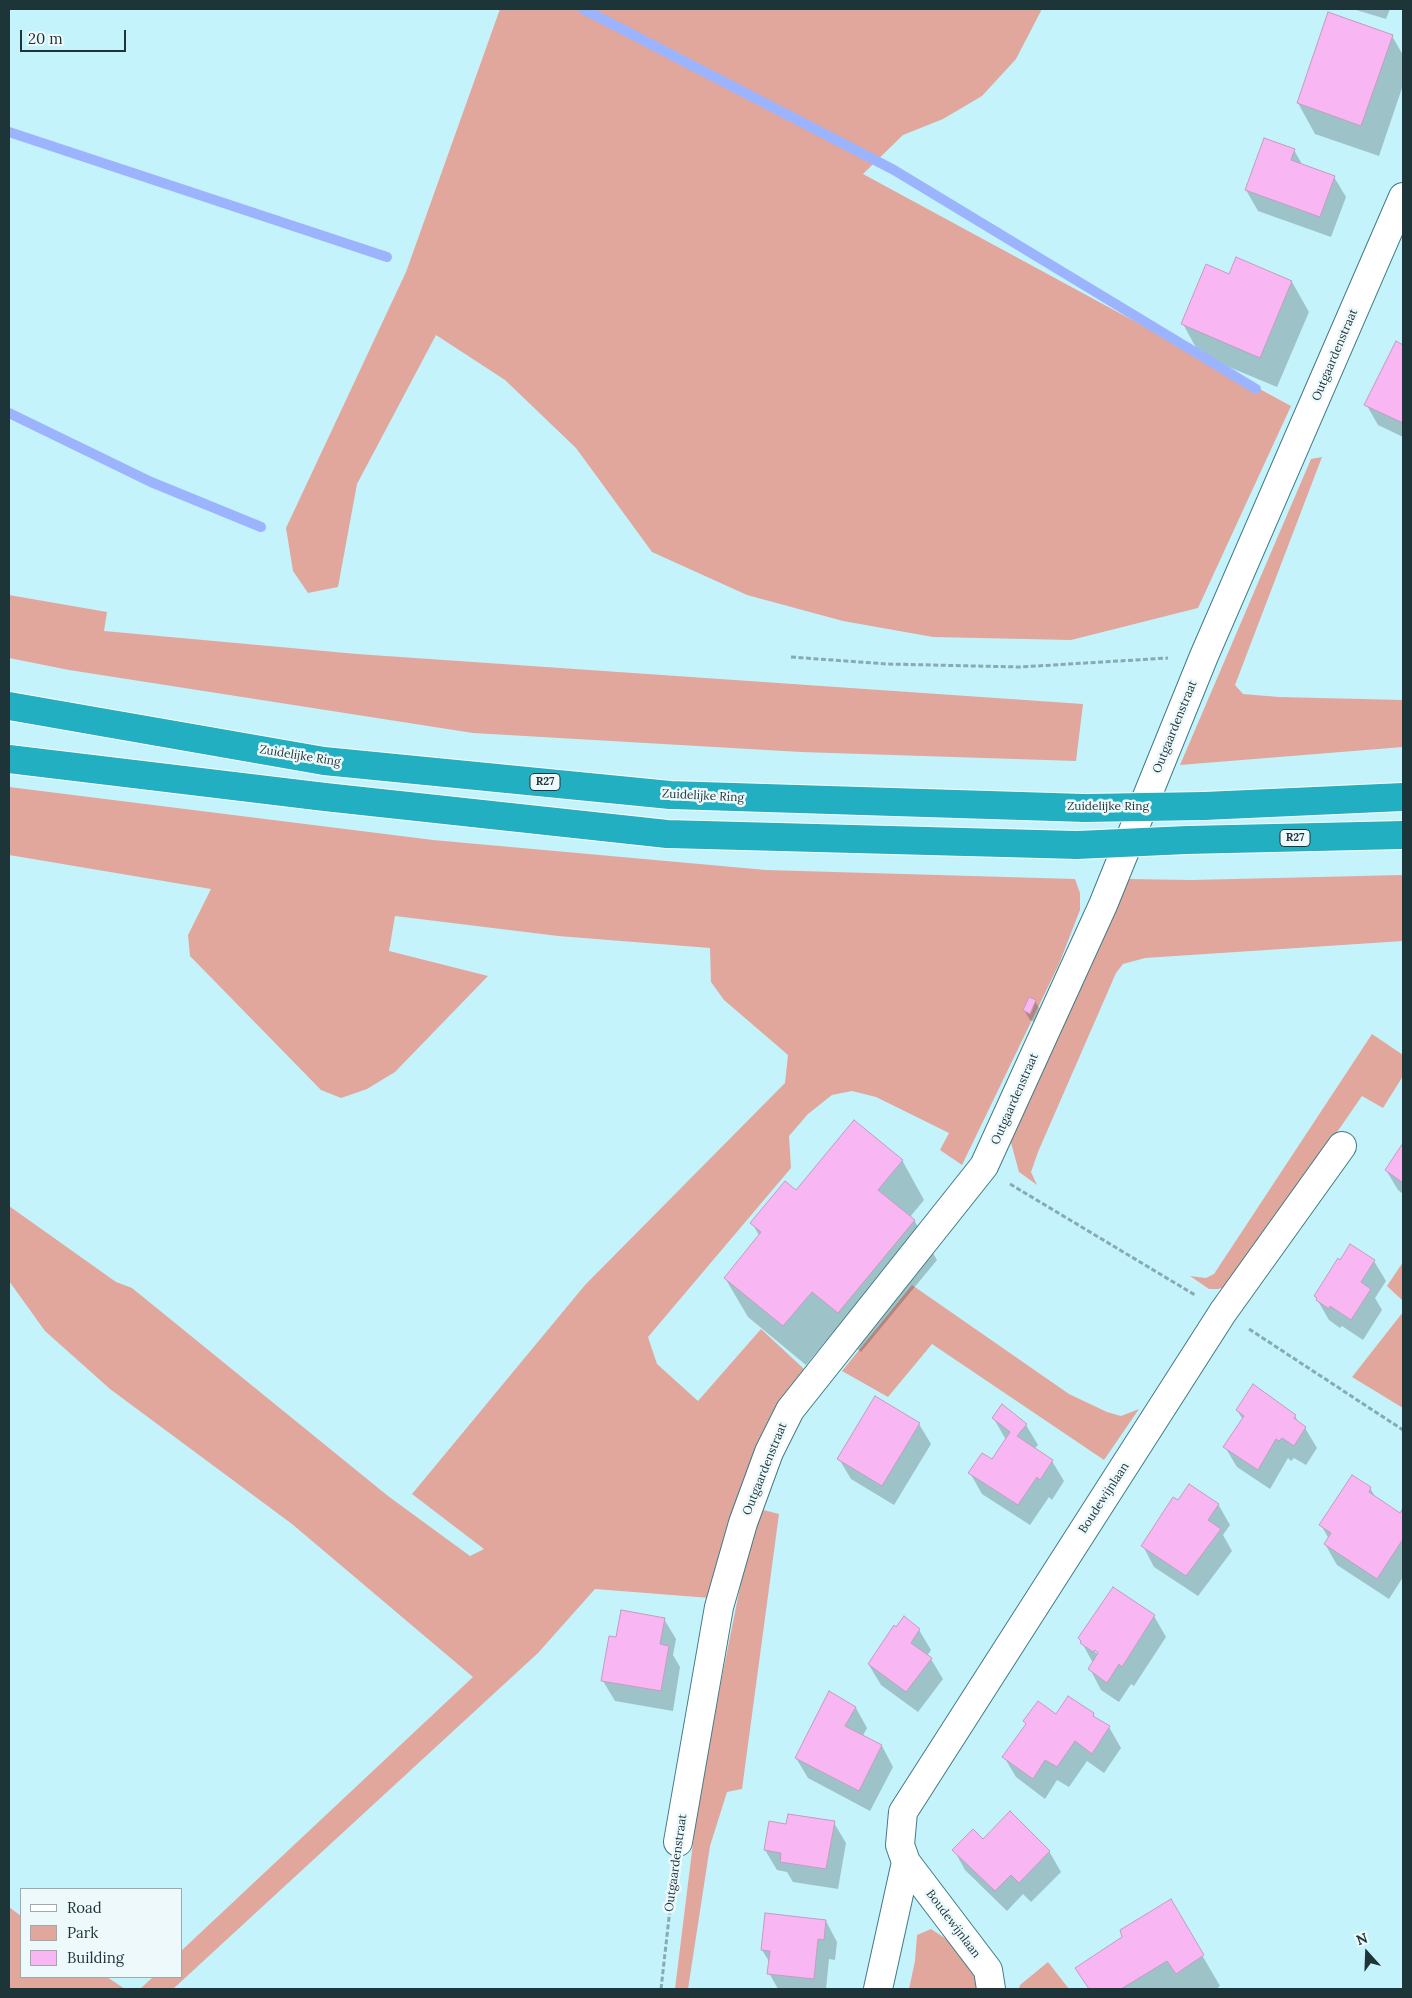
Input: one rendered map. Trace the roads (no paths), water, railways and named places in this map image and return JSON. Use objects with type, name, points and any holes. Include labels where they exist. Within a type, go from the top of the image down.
[{"type":"highway","name":"Zuidelijke Ring","points":[[9,706],[324,761],[670,795],[1085,808],[1204,806],[1403,797]]},
{"type":"highway","name":"R27","points":[[9,759],[325,797],[667,834],[1077,846],[1187,840],[1403,836]]},
{"type":"street","name":"Outgaardenstraat","points":[[678,1842],[719,1607],[743,1523],[769,1452],[790,1410],[984,1166],[1103,906],[1204,656],[1403,197]]},
{"type":"street","name":"Boudewijnlaan","points":[[991,1989],[988,1970],[906,1862],[900,1845],[903,1812],[1223,1312],[1342,1146]]},
{"type":"street","name":"Boudewijnlaan","points":[[878,1989],[906,1862]]},
{"type":"waterway","points":[[583,9],[894,170],[1256,389]]},
{"type":"waterway","points":[[9,132],[387,257]]},
{"type":"waterway","points":[[9,413],[151,482],[261,527]]}]
